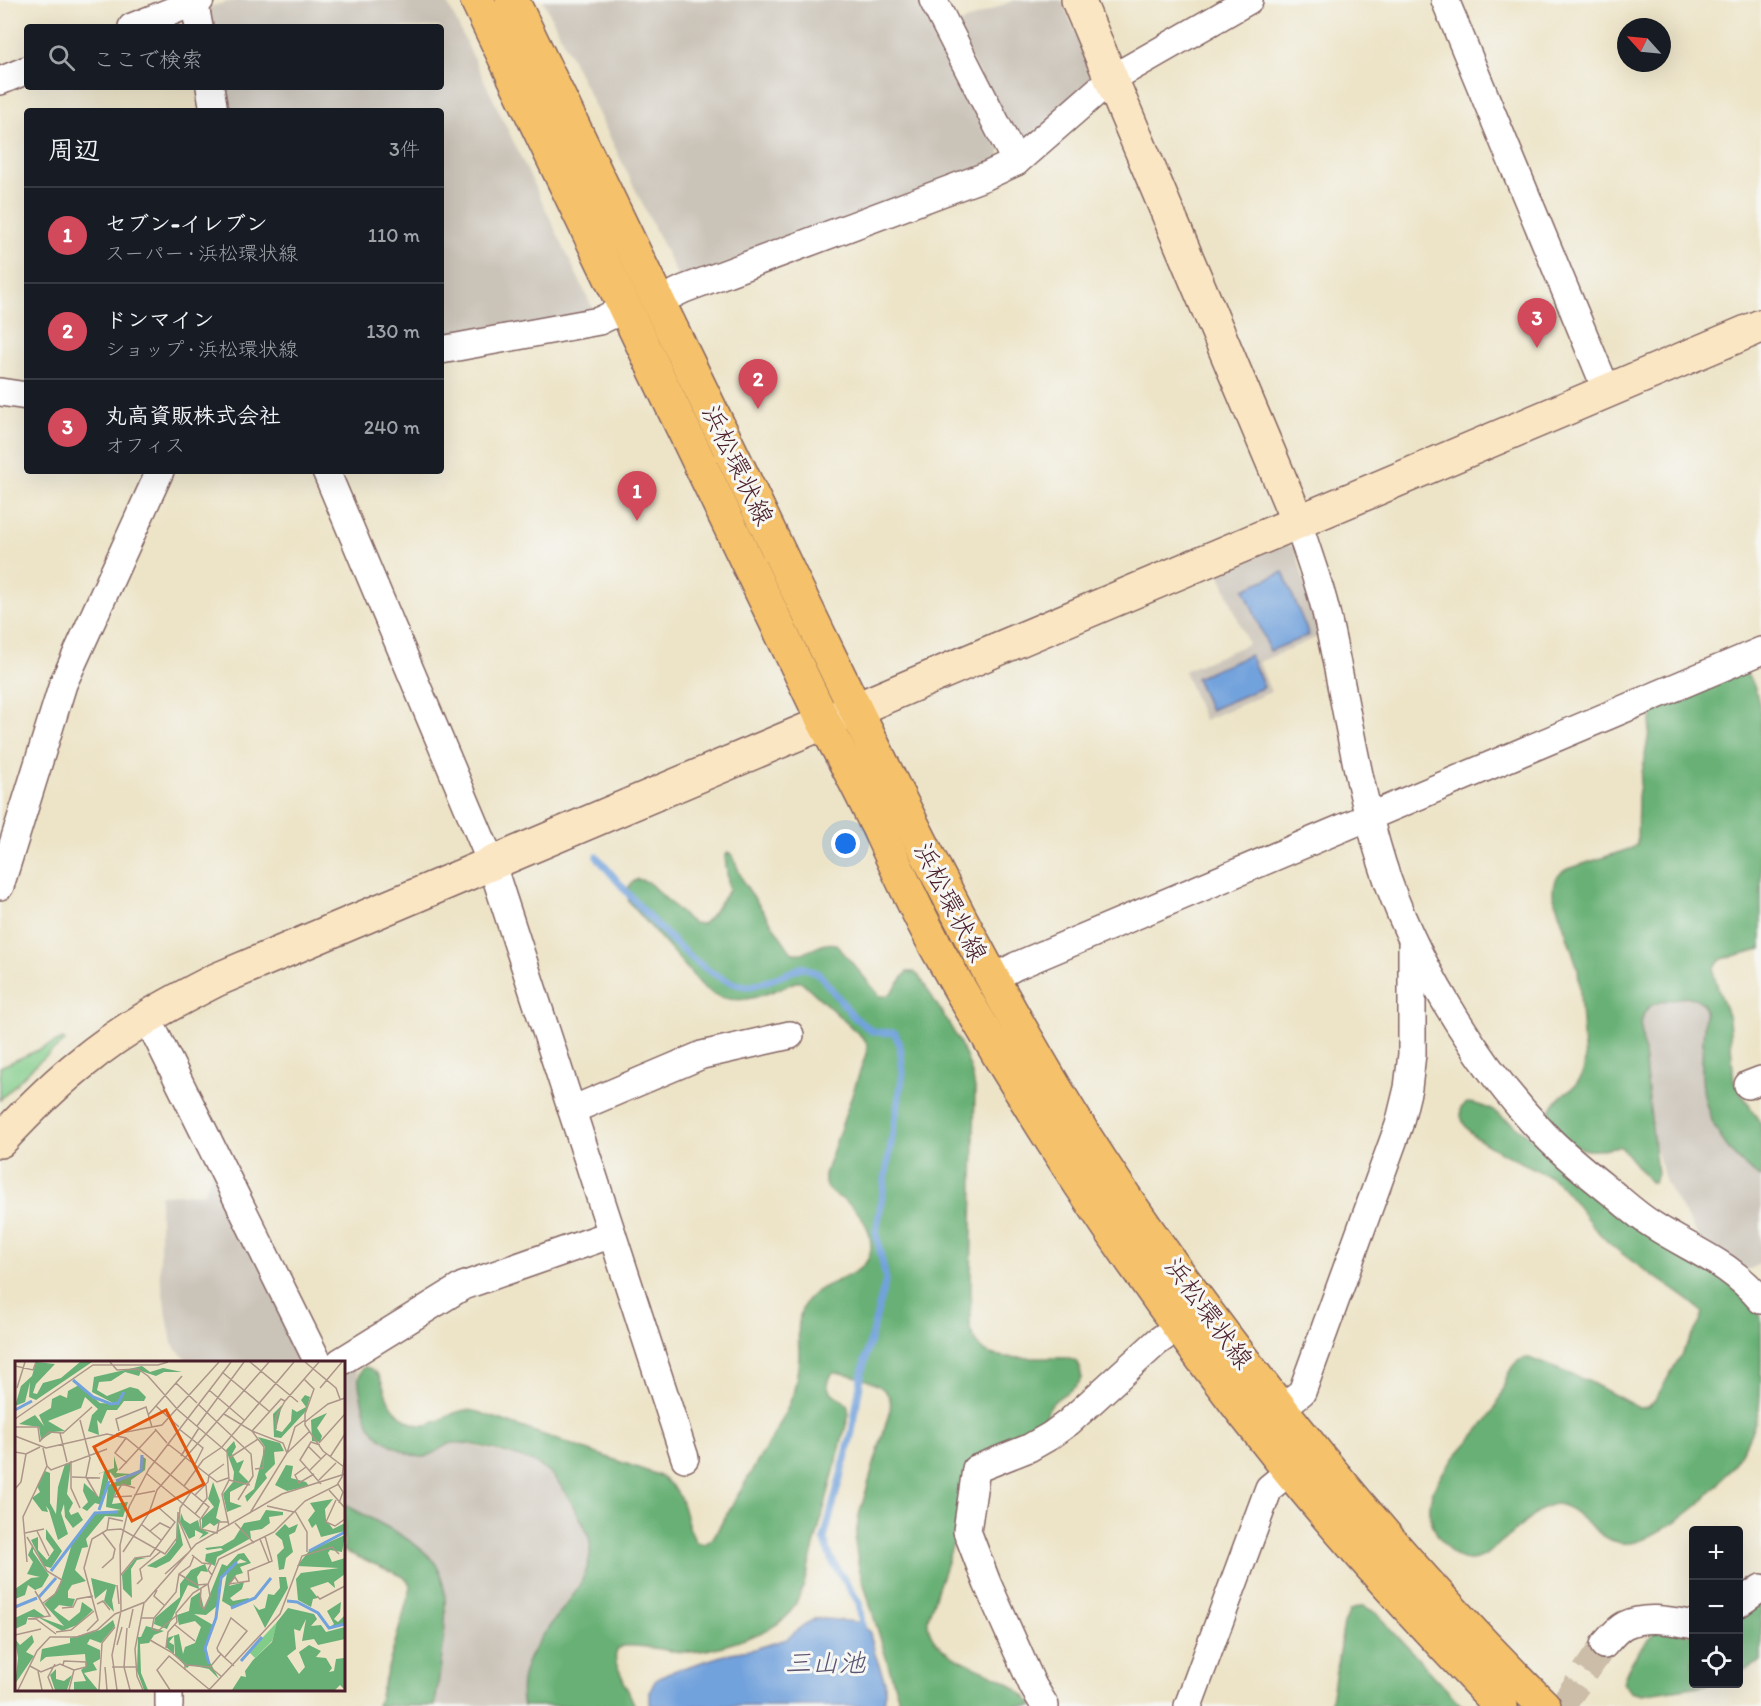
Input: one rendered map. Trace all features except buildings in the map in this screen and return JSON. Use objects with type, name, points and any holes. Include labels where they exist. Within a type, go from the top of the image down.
[{"type":"main road","name":"浜松環状線","points":[[477,0],[824,722],[871,812],[916,910],[972,1010],[1076,1177],[1179,1326],[1290,1471],[1384,1581],[1501,1706]]},
{"type":"main road","name":"浜松環状線","points":[[512,0],[948,897],[992,980],[1059,1094],[1116,1182],[1200,1303],[1280,1409],[1422,1579],[1544,1706]]},
{"type":"street","points":[[933,0],[1016,162]]},
{"type":"street","points":[[1078,0],[1298,522],[1325,610],[1369,817],[1382,864],[1412,940],[1474,1046],[1520,1108],[1545,1135],[1571,1160],[1644,1220],[1725,1266],[1749,1285],[1761,1300]]},
{"type":"street","points":[[659,301],[684,289],[986,176],[1016,162],[1111,79],[1249,0]]},
{"type":"street","points":[[1445,0],[1607,391]]},
{"type":"street","points":[[142,24],[197,7]]},
{"type":"street","points":[[0,81],[24,71]]},
{"type":"street","points":[[210,90],[214,108]]},
{"type":"street","points":[[444,349],[599,321],[624,309]]},
{"type":"street","points":[[0,1141],[39,1100],[75,1068],[115,1038],[181,998],[242,968],[1761,326]]},
{"type":"street","points":[[0,392],[24,396]]},
{"type":"street","points":[[0,886],[63,684],[159,474]]},
{"type":"street","points":[[327,474],[491,862],[685,1458]]},
{"type":"street","points":[[992,980],[1016,966],[1761,651]]},
{"type":"street","points":[[1280,1409],[1302,1392],[1399,1125],[1408,1088],[1412,1054],[1412,940]]},
{"type":"street","points":[[147,1017],[318,1361]]},
{"type":"street","points":[[572,1110],[702,1055],[790,1035]]},
{"type":"street","points":[[342,1361],[463,1286],[612,1234]]},
{"type":"street","points":[[1045,1706],[1033,1686],[987,1583],[967,1531],[976,1469],[1029,1448],[1050,1436],[1069,1422],[1157,1342],[1179,1326]]},
{"type":"street","points":[[1188,1706],[1269,1488],[1290,1471]]},
{"type":"street","points":[[1743,1601],[1761,1588]]},
{"type":"street","points":[[1604,1645],[1625,1625],[1643,1620],[1689,1624]]},
{"type":"shaded area","points":[[236,0],[446,0],[595,313],[444,340],[444,108],[222,108],[220,90],[444,90],[444,24],[208,24],[209,7]]},
{"type":"shaded area","points":[[543,0],[925,0],[1001,147],[999,161],[680,281]]},
{"type":"shaded area","points":[[1014,0],[1062,0],[1094,76],[1018,150],[954,26]]},
{"type":"shaded area","points":[[1284,542],[1295,548],[1320,636],[1259,662],[1271,692],[1204,720],[1184,671],[1248,644],[1218,570]]},
{"type":"shaded area","points":[[1687,997],[1695,998],[1703,1003],[1705,1011],[1717,1131],[1732,1153],[1761,1177],[1761,1262],[1748,1271],[1700,1240],[1666,1183],[1653,1138],[1641,1026],[1642,1017],[1648,1008],[1658,1003]]},
{"type":"shaded area","points":[[214,1168],[309,1361],[187,1361],[172,1344],[160,1276],[160,1195],[204,1193]]},
{"type":"shaded area","points":[[355,1362],[365,1417],[432,1454],[452,1443],[464,1444],[521,1458],[538,1465],[563,1488],[584,1524],[590,1542],[589,1563],[579,1584],[533,1649],[525,1666],[521,1683],[523,1706],[435,1706],[447,1607],[414,1544],[345,1505],[345,1368]]},
{"type":"green space","points":[[1741,670],[1752,682],[1761,712],[1761,949],[1722,959],[1714,967],[1714,976],[1729,1019],[1734,1082],[1761,1124],[1761,1177],[1748,1169],[1727,1147],[1712,1120],[1703,1091],[1702,1076],[1705,1011],[1703,1003],[1695,998],[1684,997],[1651,1006],[1642,1019],[1657,1174],[1654,1182],[1650,1182],[1621,1147],[1596,1150],[1581,1148],[1568,1141],[1548,1119],[1550,1110],[1558,1099],[1578,1082],[1583,1073],[1585,1061],[1578,969],[1553,894],[1553,886],[1555,880],[1565,870],[1632,848],[1637,844],[1638,796],[1652,715],[1656,707]]},
{"type":"green space","points":[[728,852],[732,855],[744,883],[791,952],[803,953],[824,944],[836,944],[880,996],[886,996],[892,992],[907,972],[914,972],[920,977],[961,1045],[975,1089],[970,1329],[972,1336],[980,1348],[993,1355],[1013,1358],[1067,1358],[1077,1362],[1081,1371],[1079,1383],[1056,1399],[1049,1407],[1043,1428],[1004,1450],[957,1532],[928,1618],[929,1630],[935,1641],[944,1649],[955,1657],[1007,1682],[1020,1691],[1034,1706],[897,1706],[898,1697],[859,1568],[855,1542],[859,1515],[890,1410],[890,1398],[886,1392],[869,1381],[833,1373],[827,1384],[830,1391],[847,1404],[849,1414],[803,1588],[790,1612],[775,1625],[750,1637],[707,1650],[683,1652],[622,1646],[616,1653],[616,1663],[635,1706],[523,1706],[522,1682],[528,1660],[539,1640],[580,1583],[589,1563],[590,1542],[586,1529],[565,1491],[552,1475],[537,1464],[520,1457],[460,1443],[449,1444],[428,1456],[416,1456],[380,1437],[370,1427],[367,1420],[359,1383],[364,1367],[370,1368],[378,1375],[389,1401],[397,1412],[416,1424],[430,1424],[465,1410],[475,1411],[658,1475],[675,1490],[680,1498],[696,1542],[705,1544],[713,1538],[790,1403],[799,1357],[799,1325],[803,1307],[819,1290],[862,1267],[871,1247],[867,1227],[860,1215],[828,1190],[825,1181],[825,1174],[867,1051],[864,1039],[802,982],[795,982],[761,996],[738,1000],[715,995],[704,988],[629,902],[628,891],[632,883],[638,879],[648,882],[687,919],[702,924],[729,890],[725,857]]},
{"type":"green space","points":[[63,1039],[65,1041],[34,1066],[0,1100],[0,1067]]},
{"type":"green space","points":[[1467,1103],[1483,1106],[1507,1120],[1741,1293],[1760,1315],[1759,1409],[1745,1446],[1722,1480],[1708,1495],[1678,1520],[1643,1540],[1619,1543],[1609,1539],[1574,1512],[1556,1504],[1543,1508],[1484,1556],[1474,1560],[1465,1560],[1448,1549],[1434,1527],[1430,1508],[1434,1489],[1457,1454],[1487,1420],[1516,1362],[1529,1358],[1590,1382],[1639,1408],[1648,1407],[1655,1400],[1703,1313],[1608,1242],[1554,1180],[1497,1150],[1470,1131],[1462,1120],[1461,1108]]},
{"type":"green space","points":[[345,1505],[410,1541],[430,1557],[439,1570],[444,1587],[445,1628],[435,1706],[377,1706],[411,1587],[402,1576],[345,1551]]},
{"type":"green space","points":[[1761,1599],[1761,1661],[1743,1671],[1743,1634],[1743,1611]]},
{"type":"green space","points":[[1363,1606],[1375,1612],[1462,1706],[1330,1706],[1344,1623],[1350,1610]]},
{"type":"green space","points":[[1657,1631],[1689,1634],[1689,1688],[1642,1695],[1630,1692],[1623,1682],[1637,1654]]},
{"type":"water","points":[[1283,572],[1309,635],[1270,651],[1244,589]]},
{"type":"water","points":[[1250,655],[1264,687],[1210,710],[1196,678]]},
{"type":"water","name":"三山池","points":[[816,1618],[857,1622],[870,1633],[885,1682],[885,1699],[882,1706],[650,1706],[650,1691],[655,1681],[667,1673],[787,1639]]},
{"type":"waterway","points":[[597,857],[646,914],[689,955],[711,972],[732,983],[751,986],[803,967],[819,974],[854,1017],[873,1032],[895,1033],[900,1046],[903,1073],[876,1233],[886,1279],[862,1372],[852,1432],[824,1539],[831,1559],[859,1603],[862,1625]]},
{"type":"tunnel","points":[[1562,1706],[1604,1645]]},
{"type":"place","name":"丸高資販株式会社","points":[[1537,348]]},
{"type":"place","name":"ドンマイン","points":[[758,409]]},
{"type":"place","name":"セブン-イレブン","points":[[637,521]]}]
